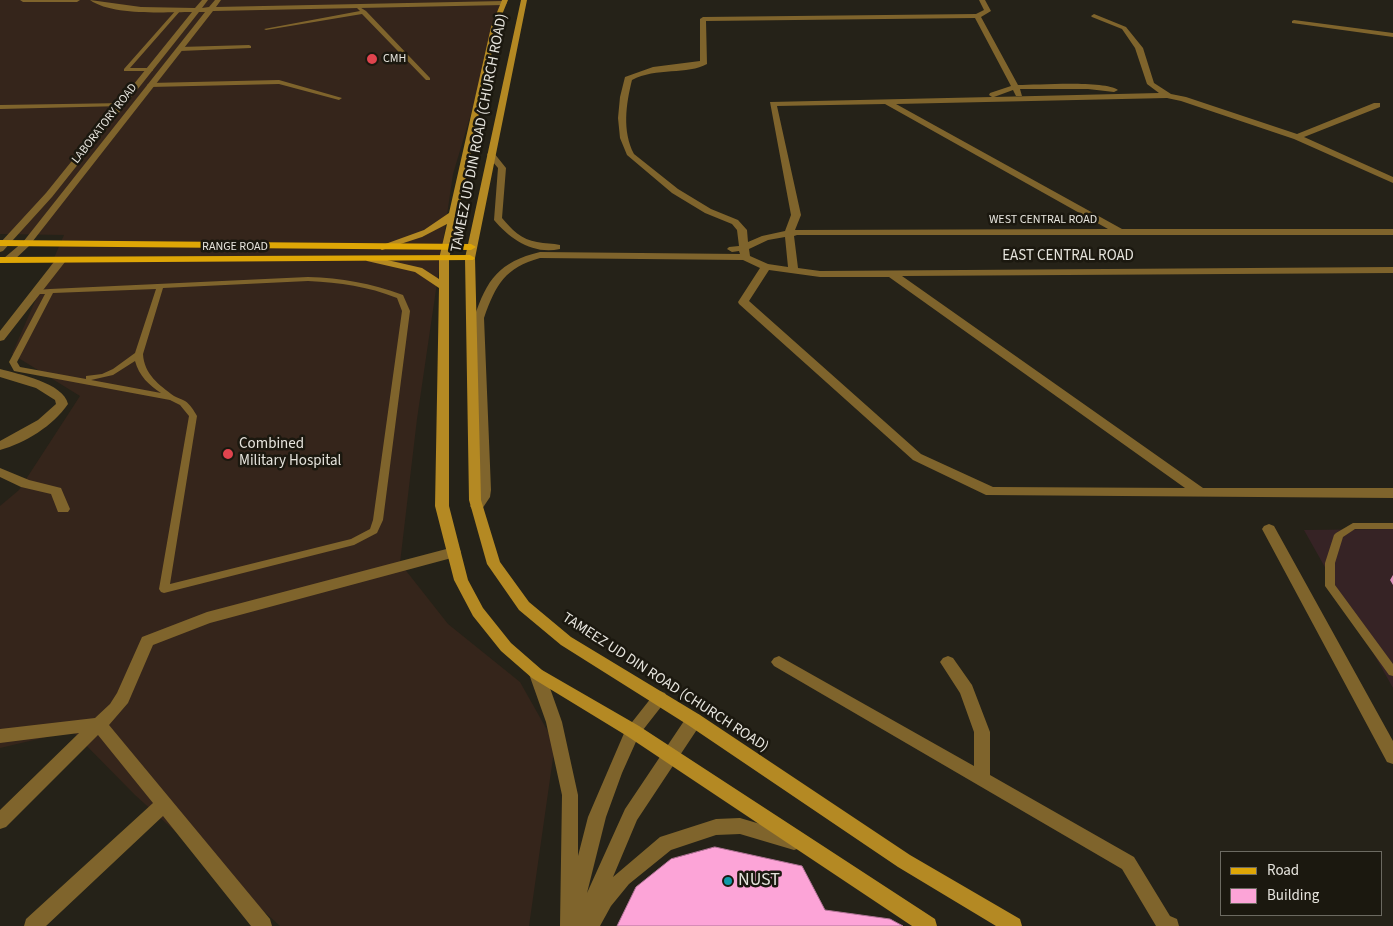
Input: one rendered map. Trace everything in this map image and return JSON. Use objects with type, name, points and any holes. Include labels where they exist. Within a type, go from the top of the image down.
[{"type":"main road","name":"TAMEEZ UD DIN ROAD (CHURCH ROAD)","points":[[524,0],[506,26],[453,215],[445,253],[442,506],[461,580],[478,612],[506,647],[537,674],[633,731],[928,926]]},
{"type":"main road","name":"TAMEEZ UD DIN ROAD (CHURCH ROAD)","points":[[504,2],[506,26],[490,155],[471,253],[477,506],[494,564],[524,606],[566,641],[694,720],[904,861],[1013,926]]},
{"type":"main road","points":[[382,247],[421,236],[434,230],[453,215]]},
{"type":"main road","points":[[2,245],[382,247],[445,253]]},
{"type":"main road","name":"RANGE ROAD","points":[[4,260],[370,259],[445,253],[471,253]]},
{"type":"main road","points":[[370,259],[418,270],[444,288]]},
{"type":"street","points":[[23,0],[77,0]]},
{"type":"street","points":[[93,0],[99,4],[122,7],[179,10],[200,5]]},
{"type":"street","points":[[114,0],[171,5],[504,2]]},
{"type":"street","points":[[358,4],[375,0]]},
{"type":"street","points":[[745,253],[742,230],[735,222],[708,211],[675,191],[631,155],[626,148],[622,134],[625,92],[628,79],[637,73],[650,70],[700,65],[704,62],[706,56],[703,19],[978,16],[988,11],[982,0]]},
{"type":"street","name":"LABORATORY ROAD","points":[[4,260],[26,244],[214,4]]},
{"type":"street","name":"LABORATORY ROAD","points":[[2,245],[49,195],[200,5]]},
{"type":"street","points":[[978,16],[1022,98]]},
{"type":"street","points":[[1094,16],[1124,28],[1139,48],[1151,84],[1168,96]]},
{"type":"street","points":[[1294,22],[1393,35]]},
{"type":"street","points":[[981,99],[1015,87],[1088,87],[1168,96],[1297,137],[1393,180]]},
{"type":"street","points":[[793,270],[788,233],[796,215],[773,104],[1168,96]]},
{"type":"street","points":[[887,102],[1120,232]]},
{"type":"street","points":[[1297,137],[1377,105]]},
{"type":"street","points":[[490,155],[502,168],[497,218],[511,235],[526,243],[542,247],[745,253]]},
{"type":"street","name":"WEST CENTRAL ROAD","points":[[788,233],[1298,232]]},
{"type":"street","name":"WEST CENTRAL ROAD","points":[[745,253],[763,239],[788,233],[1393,232]]},
{"type":"street","points":[[477,506],[484,497],[486,490],[479,318],[487,295],[499,275],[518,260],[540,256],[745,253]]},
{"type":"street","name":"EAST CENTRAL ROAD","points":[[745,253],[766,267],[820,274],[1393,270]]},
{"type":"street","points":[[0,338],[61,260]]},
{"type":"street","points":[[766,267],[743,302],[917,457],[991,492],[1393,493]]},
{"type":"street","points":[[891,273],[1201,493]]},
{"type":"street","points":[[0,373],[20,378],[51,390],[61,398],[62,404],[58,410],[44,421],[0,446]]},
{"type":"street","points":[[0,472],[26,484],[56,491],[62,509]]},
{"type":"street","points":[[1269,528],[1393,757]]},
{"type":"street","points":[[0,821],[99,724],[111,716],[125,691],[147,641],[207,618],[454,552]]},
{"type":"street","points":[[779,662],[1128,863],[1164,922],[1170,926]]},
{"type":"street","points":[[948,662],[967,690],[982,732],[982,780]]},
{"type":"street","points":[[537,674],[554,722],[570,795],[569,926]]},
{"type":"street","points":[[574,926],[580,883],[598,817],[633,731],[660,698]]},
{"type":"street","points":[[582,926],[631,815],[694,720]]},
{"type":"street","points":[[0,736],[99,724]]},
{"type":"street","points":[[99,724],[263,926]]},
{"type":"street","points":[[33,926],[164,804]]},
{"type":"street","points":[[590,926],[605,900],[623,878],[666,843],[716,827],[740,826],[804,845]]},
{"type":"lane","points":[[266,29],[358,4],[428,80]]},
{"type":"lane","points":[[150,70],[126,70],[179,10]]},
{"type":"lane","points":[[180,49],[249,47]]},
{"type":"lane","points":[[150,85],[279,82],[339,98]]},
{"type":"lane","points":[[0,107],[123,104]]},
{"type":"lane","points":[[36,292],[50,291],[160,286],[303,280],[360,284],[384,289],[400,296],[406,311],[378,520],[374,531],[354,542],[164,589],[192,416],[184,402],[172,398],[17,369],[13,362],[50,291]]},
{"type":"lane","points":[[160,286],[139,354],[139,366],[146,379],[172,398]]},
{"type":"lane","points":[[71,378],[108,375],[120,370],[139,354]]},
{"type":"lane","points":[[1393,526],[1353,526],[1339,535],[1330,563],[1330,586],[1393,672]]},
{"type":"shaded area","name":"Combined Military Hospital","points":[[0,0],[505,0],[453,174],[417,419],[400,563],[448,624],[520,682],[555,744],[529,926],[280,926],[135,795],[72,731],[0,748],[0,506],[19,490],[80,396],[12,354],[64,235],[0,234]]},
{"type":"shaded area","points":[[1393,529],[1393,688],[1304,530]]},
{"type":"building","name":"NUST","points":[[715,847],[802,866],[825,910],[890,919],[903,926],[617,926],[636,887],[671,859]]},
{"type":"place","name":"CMH","points":[[372,59]]},
{"type":"place","name":"Combined Military Hospital","points":[[228,454]]},
{"type":"place","name":"NUST","points":[[728,881]]}]
